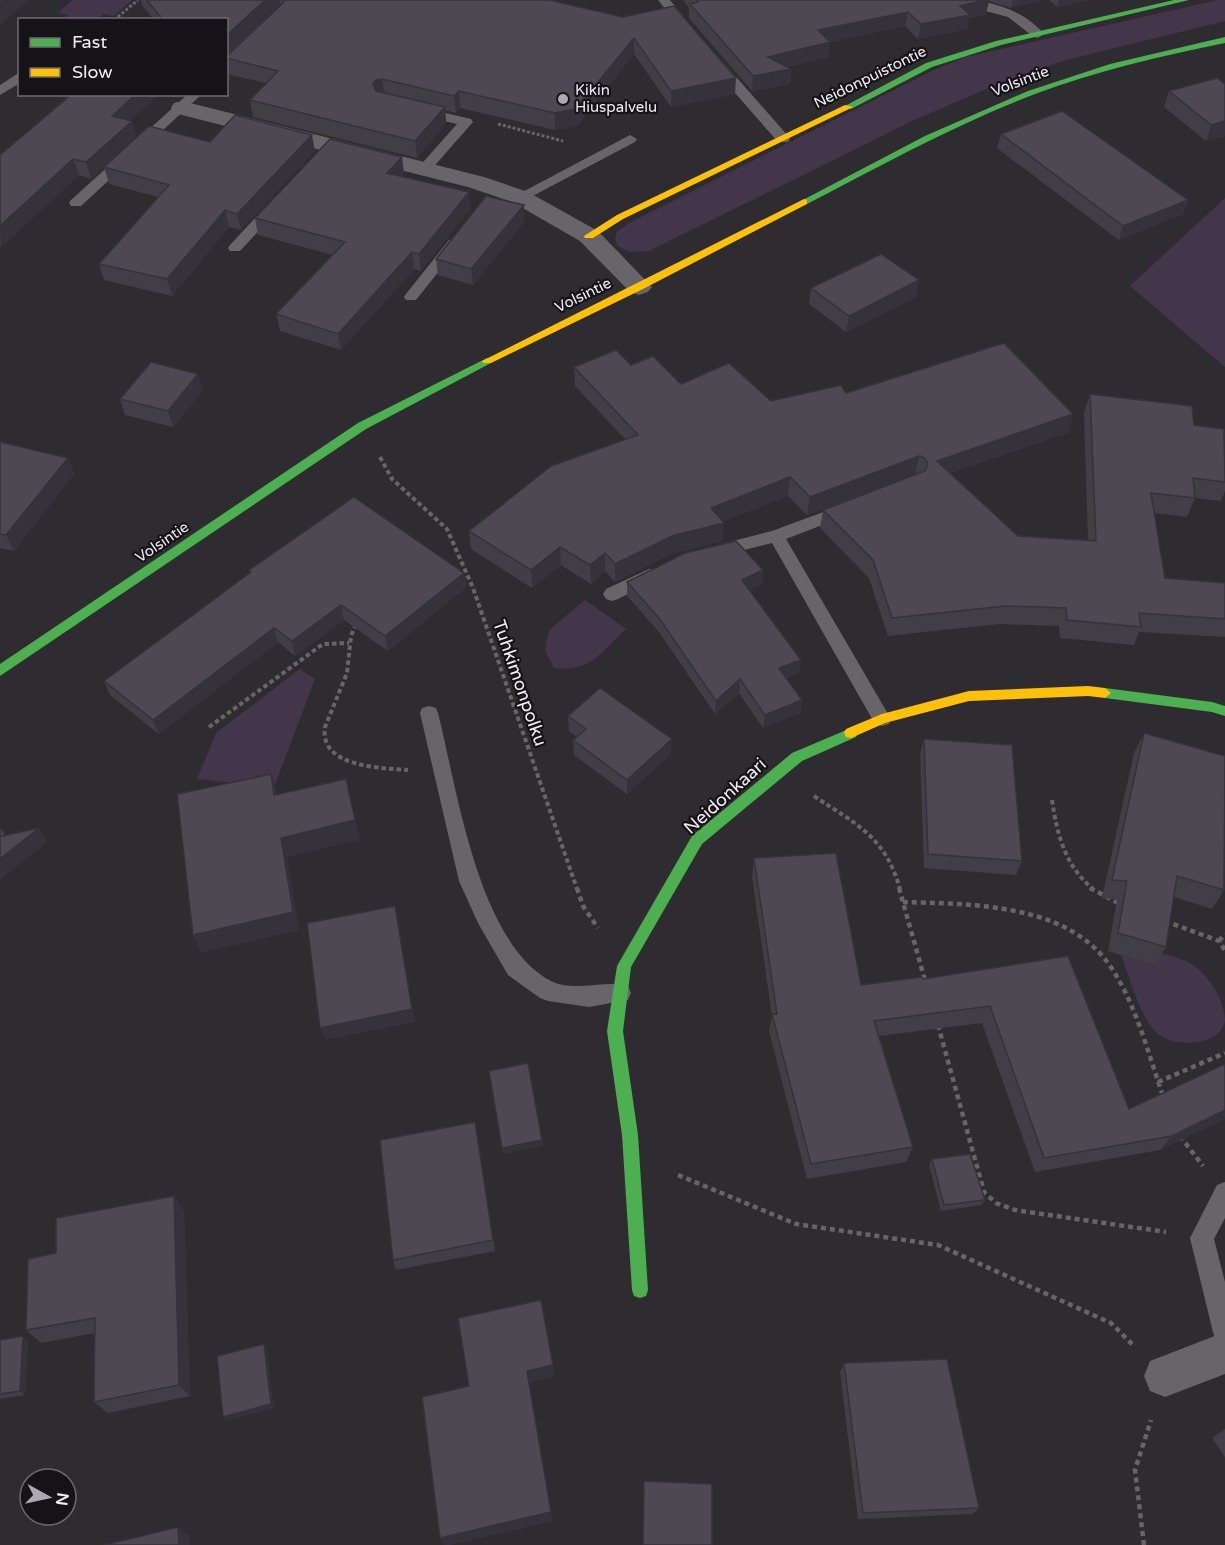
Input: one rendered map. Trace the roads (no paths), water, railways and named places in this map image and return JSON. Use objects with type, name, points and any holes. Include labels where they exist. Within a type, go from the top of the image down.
[{"type":"street","name":"Neidonpuistontie","points":[[590,236],[620,217],[783,139],[929,65],[999,43],[1179,1]]},
{"type":"street","name":"Volsintie","points":[[0,671],[362,426],[433,387],[639,287],[906,150],[1005,103],[1089,74],[1167,52],[1225,40]]},
{"type":"street","points":[[189,101],[325,151],[424,169],[492,195],[520,197],[590,236],[622,272],[639,287]]},
{"type":"street","name":"Neidonkaari","points":[[640,1290],[630,1135],[615,1031],[624,966],[697,840],[796,757],[882,719],[969,696],[1088,690],[1212,707],[1225,711]]},
{"type":"street","points":[[1165,1376],[1225,1353]]},
{"type":"lane","points":[[664,0],[694,36]]},
{"type":"lane","points":[[968,0],[971,3],[1012,14],[1038,34]]},
{"type":"lane","points":[[710,55],[783,139]]},
{"type":"lane","points":[[0,91],[18,78]]},
{"type":"lane","points":[[76,203],[189,101]]},
{"type":"lane","points":[[405,107],[466,122],[424,169]]},
{"type":"lane","points":[[520,197],[630,138]]},
{"type":"lane","points":[[235,248],[281,198]]},
{"type":"lane","points":[[411,297],[466,227]]},
{"type":"lane","points":[[699,554],[776,536],[861,504]]},
{"type":"lane","points":[[776,536],[882,719]]},
{"type":"lane","points":[[612,594],[668,565]]},
{"type":"lane","points":[[429,713],[469,881],[485,916],[516,968],[548,991],[589,997],[620,993]]},
{"type":"lane","points":[[1224,1193],[1202,1238],[1225,1332]]},
{"type":"place","name":"Kikin Hiuspalvelu","points":[[563,99]]}]
